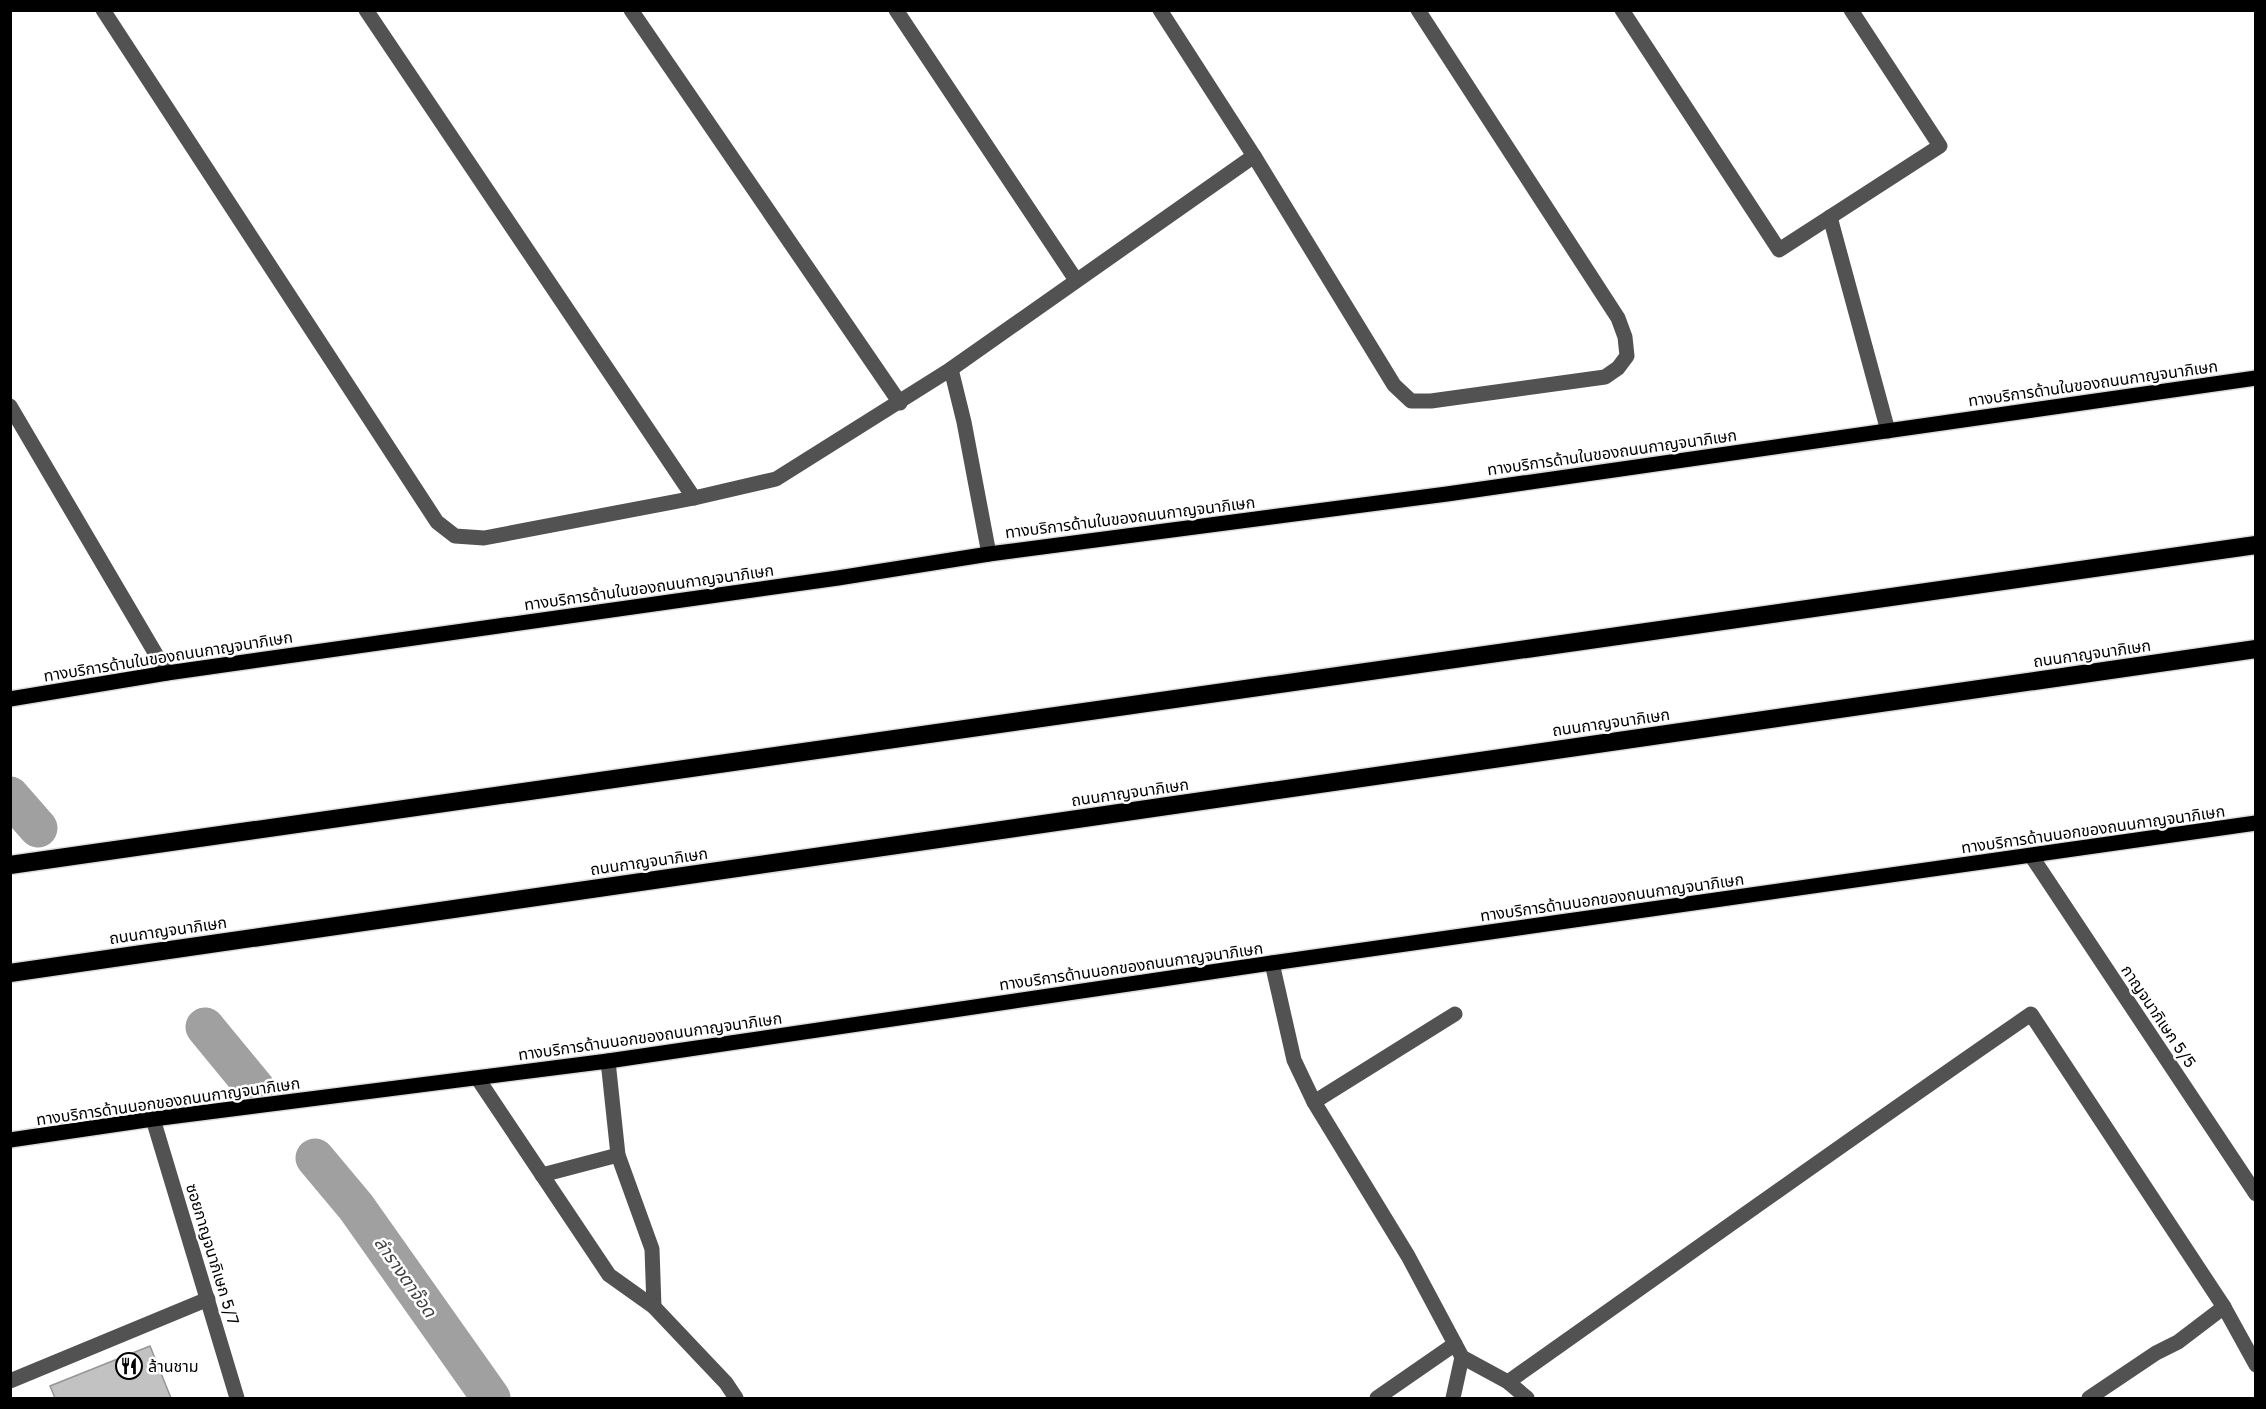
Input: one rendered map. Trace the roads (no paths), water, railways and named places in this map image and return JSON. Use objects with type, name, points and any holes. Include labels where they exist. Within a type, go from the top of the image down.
[{"type":"highway","points":[[10,865],[2256,545]]},
{"type":"highway","name":"ถนนกาญจนาภิเษก","points":[[10,973],[2256,649]]},
{"type":"main road","name":"ทางบริการด้านในของถนนกาญจนาภิเษก","points":[[10,699],[167,673],[838,578],[988,554],[1447,494],[2256,378]]},
{"type":"main road","name":"ทางบริการด้านนอกของถนนกาญจนาภิเษก","points":[[10,1140],[153,1119],[608,1061],[1272,963],[2256,824]]},
{"type":"street","points":[[103,10],[437,522],[455,536],[484,538],[694,498],[776,479],[951,369],[1254,156]]},
{"type":"street","points":[[366,10],[694,498]]},
{"type":"street","points":[[632,10],[900,403]]},
{"type":"street","points":[[896,10],[1076,280]]},
{"type":"street","points":[[1160,10],[1254,156],[1394,385],[1411,401],[1431,401],[1605,377],[1627,356],[1625,337],[1618,318],[1418,10]]},
{"type":"street","points":[[1622,10],[1779,250],[1940,146],[1851,10]]},
{"type":"street","points":[[1830,217],[1888,431]]},
{"type":"street","points":[[951,369],[964,422],[988,554]]},
{"type":"street","points":[[10,406],[167,673]]},
{"type":"street","name":"กาญจนาภิเษก 5/5","points":[[2032,857],[2256,1194]]},
{"type":"street","points":[[1272,963],[1294,1060],[1314,1102],[1408,1256],[1459,1350],[1508,1382],[1527,1398]]},
{"type":"street","points":[[1314,1102],[1455,1014]]},
{"type":"street","points":[[1508,1382],[1858,1133],[2031,1014],[2224,1307],[2256,1365]]},
{"type":"street","points":[[608,1061],[618,1155],[652,1249],[654,1307]]},
{"type":"street","points":[[478,1078],[609,1275],[654,1307],[726,1383],[736,1398]]},
{"type":"street","name":"ซอยกาญจนาภิเษก 5/7","points":[[153,1119],[237,1398]]},
{"type":"street","points":[[542,1175],[618,1155]]},
{"type":"street","points":[[10,1382],[208,1299]]},
{"type":"street","points":[[2089,1398],[2156,1353],[2178,1342],[2224,1307]]},
{"type":"street","points":[[1377,1398],[1459,1350]]},
{"type":"street","points":[[1453,1398],[1459,1350]]},
{"type":"waterway","name":"ลำรางตาจ๊อด","points":[[10,796],[38,828]]},
{"type":"waterway","name":"ลำรางตาจ๊อด","points":[[205,1027],[256,1089]]},
{"type":"waterway","name":"ลำรางตาจ๊อด","points":[[315,1158],[356,1207],[491,1398]]},
{"type":"place","name":"ล้านชาม","points":[[129,1366]]}]
